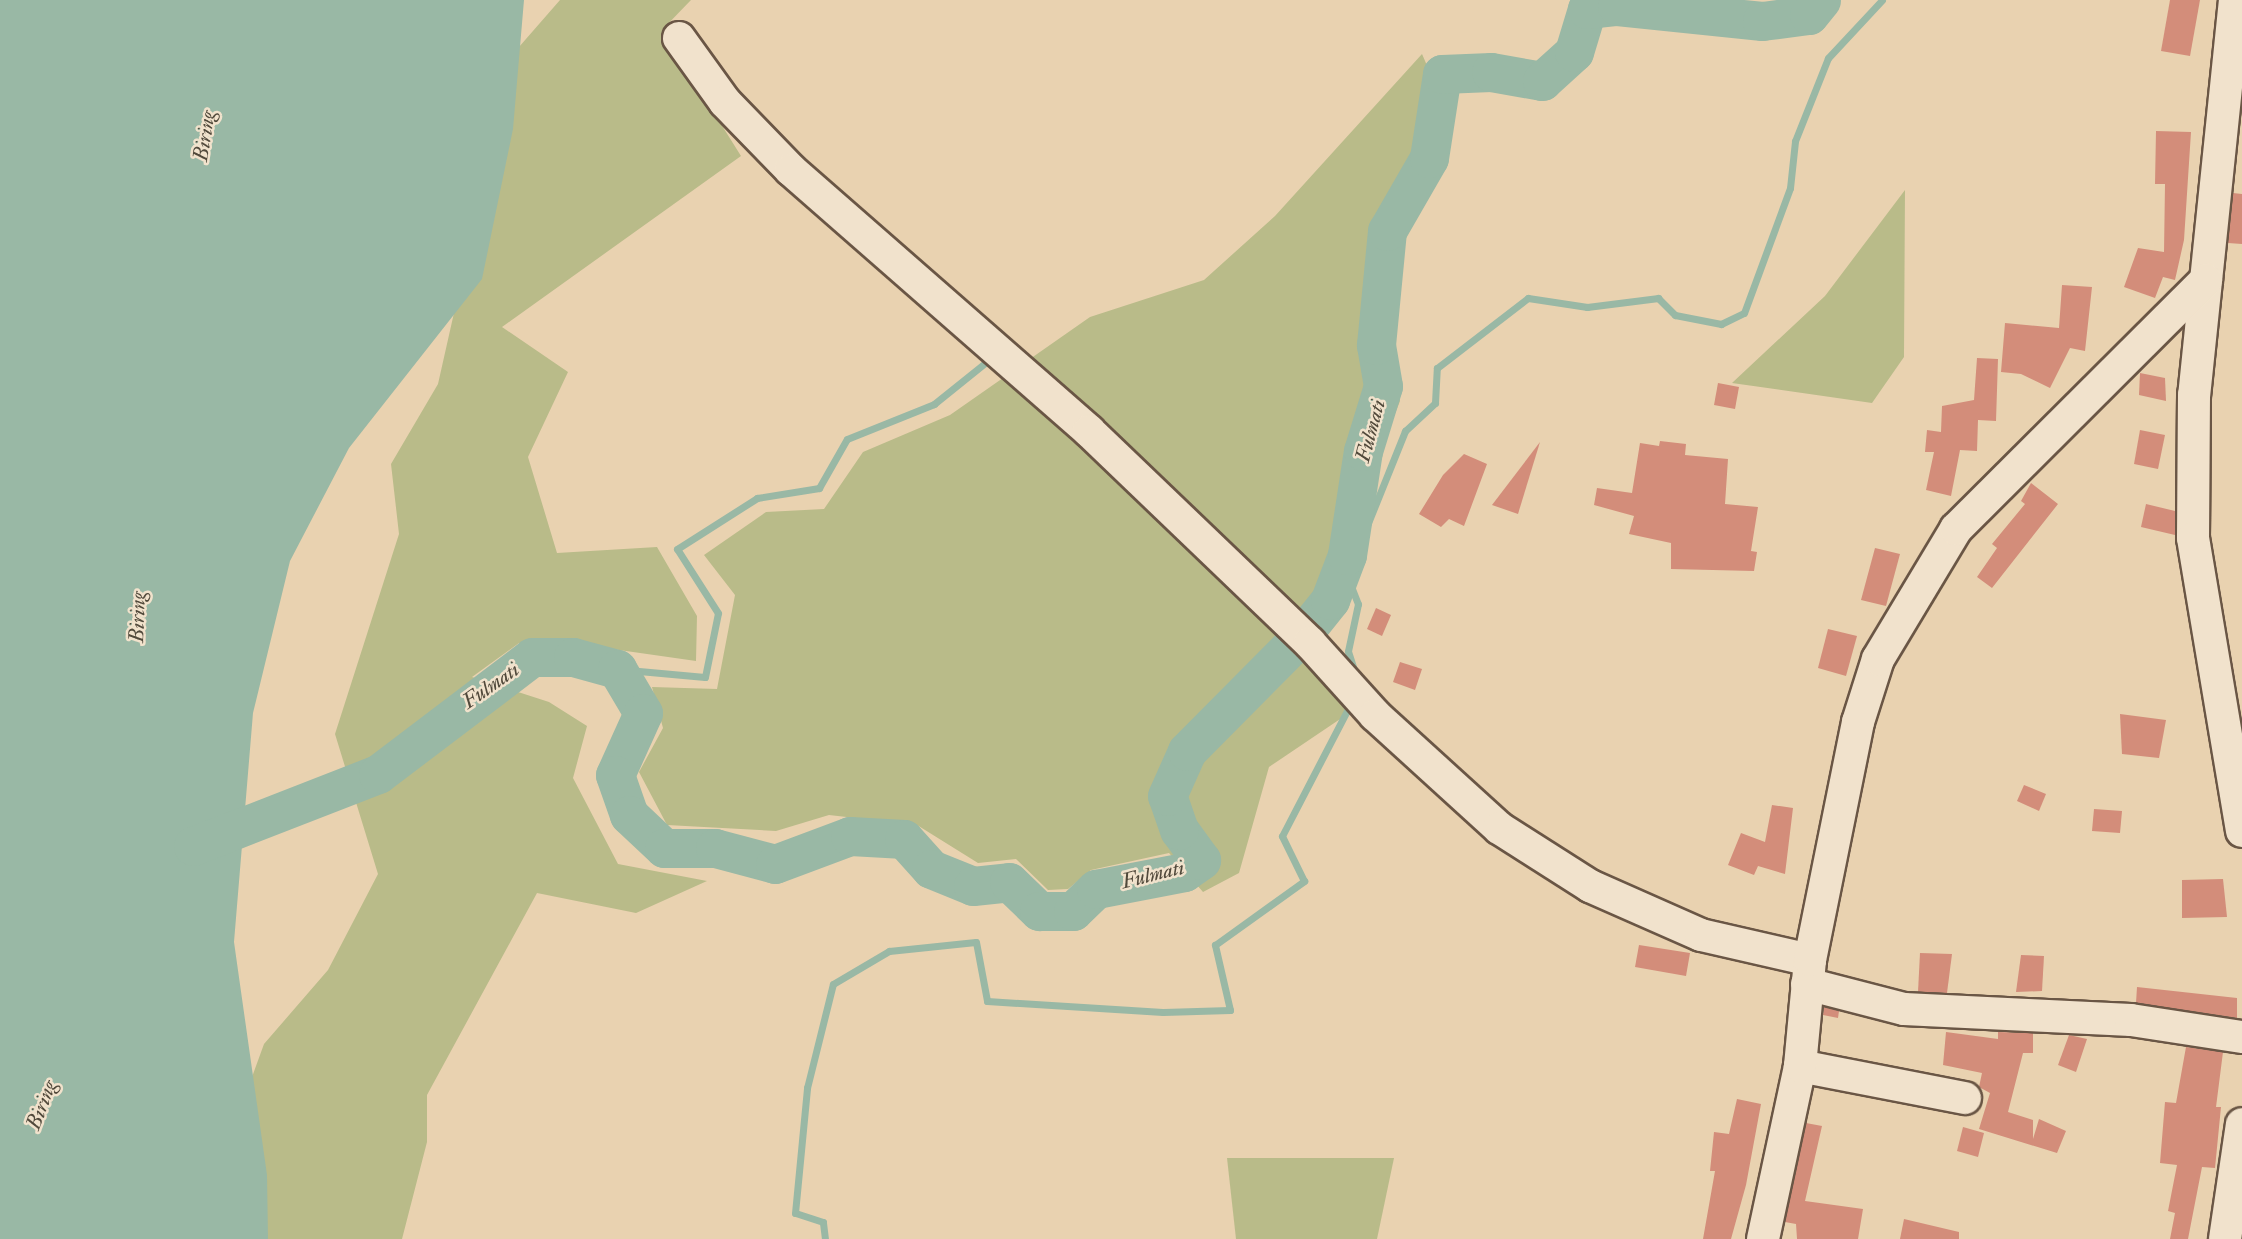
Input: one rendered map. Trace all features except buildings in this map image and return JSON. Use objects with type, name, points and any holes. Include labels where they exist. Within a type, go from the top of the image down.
[{"type":"street","points":[[2237,16],[2194,395],[2193,538],[2242,831]]},
{"type":"street","points":[[680,38],[725,102],[792,170],[1089,431],[1355,692],[1499,828],[1590,886],[1701,935],[1809,972],[1904,1009],[2131,1020],[2242,1037]]},
{"type":"street","points":[[1763,1239],[1800,1066],[1809,972],[1858,722],[1878,659],[1956,529],[2206,280]]},
{"type":"street","points":[[1800,1066],[1965,1098]]},
{"type":"street","points":[[2233,1220],[2242,1124]]},
{"type":"green space","points":[[560,0],[691,0],[662,30],[741,156],[502,327],[568,372],[528,457],[557,553],[657,547],[697,616],[696,661],[556,641],[519,643],[472,677],[549,702],[587,726],[573,778],[618,864],[707,881],[636,913],[537,893],[427,1095],[427,1142],[402,1239],[193,1239],[264,1044],[328,970],[378,874],[335,734],[399,534],[391,464],[438,384],[512,55]]},
{"type":"green space","points":[[1422,54],[1439,93],[1429,158],[1387,231],[1400,401],[1320,601],[1297,624],[1355,709],[1269,767],[1239,873],[1203,892],[1169,853],[1091,870],[1068,889],[1048,890],[1016,859],[978,863],[917,825],[829,815],[776,831],[667,825],[639,772],[663,728],[652,687],[717,689],[735,595],[704,555],[766,512],[824,509],[863,452],[950,415],[1090,317],[1204,280],[1275,216]]},
{"type":"green space","points":[[1905,190],[1904,357],[1872,403],[1732,383],[1825,296]]},
{"type":"green space","points":[[1227,1158],[1394,1158],[1377,1239],[1236,1239]]},
{"type":"water","name":"Biring","points":[[0,0],[524,0],[513,129],[482,279],[349,448],[290,561],[253,713],[234,942],[267,1175],[268,1239],[0,1239]]},
{"type":"waterway","name":"Fulmati","points":[[193,846],[378,774],[532,657],[573,657],[617,669],[643,713],[615,775],[629,815],[664,848],[715,848],[775,864],[850,836],[904,839],[931,869],[973,886],[1009,882],[1039,911],[1073,911],[1096,889],[1184,872],[1201,860],[1179,830],[1167,796],[1187,751],[1302,635],[1330,600],[1347,555],[1363,451],[1383,386],[1376,345],[1387,231],[1429,158],[1442,74],[1491,72],[1542,81],[1574,52],[1587,9],[1617,6],[1762,21],[1809,15],[1821,0]]},
{"type":"waterway","points":[[1357,679],[1348,651],[1358,604],[1343,566],[1366,528],[1405,431],[1435,403],[1437,368],[1528,298],[1587,307],[1658,298],[1675,315],[1721,324],[1744,313],[1790,188],[1795,141],[1828,58],[1882,0]]},
{"type":"waterway","points":[[617,669],[705,677],[718,613],[677,549],[757,498],[819,488],[847,439],[934,404],[990,359]]},
{"type":"waterway","points":[[825,1239],[823,1222],[795,1213],[807,1088],[833,984],[889,951],[976,942],[987,1001],[1163,1012],[1230,1010],[1215,945],[1304,881],[1282,836],[1352,701]]}]
